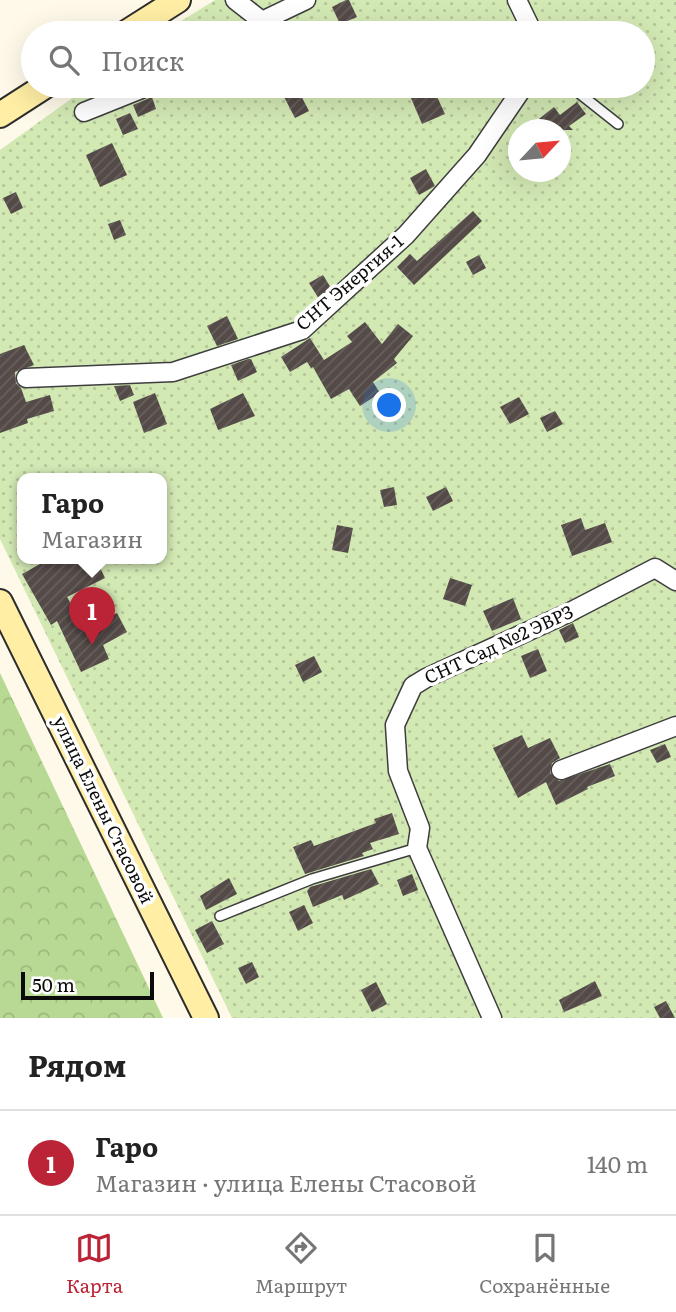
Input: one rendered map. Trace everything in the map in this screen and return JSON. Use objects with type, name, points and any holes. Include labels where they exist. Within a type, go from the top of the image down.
[{"type":"main road","points":[[145,21],[178,0]]},
{"type":"main road","points":[[0,115],[26,98]]},
{"type":"main road","name":"улица Елены Стасовой","points":[[0,602],[206,1018]]},
{"type":"street","points":[[235,0],[261,21]]},
{"type":"street","points":[[264,21],[306,0]]},
{"type":"street","points":[[517,0],[527,21]]},
{"type":"street","points":[[84,112],[119,98]]},
{"type":"street","name":"СНТ Энергия-1","points":[[26,377],[173,372],[302,330],[406,235],[477,155],[516,98]]},
{"type":"street","name":"СНТ Сад №2 ЭВРЗ","points":[[492,1018],[417,848],[419,828],[398,771],[395,725],[413,687],[426,678],[569,612],[655,568],[676,581]]},
{"type":"street","points":[[561,770],[676,726]]},
{"type":"lane","points":[[585,98],[618,124]]},
{"type":"lane","points":[[220,916],[313,879],[417,848]]},
{"type":"green space","points":[[215,0],[676,0],[676,1018],[232,1018],[0,539],[0,150],[72,98],[655,98],[655,21],[181,21]]},
{"type":"green space","points":[[0,673],[163,1018],[0,1018]]},
{"type":"building","points":[[349,0],[357,17],[339,21],[332,7]]},
{"type":"building","points":[[152,98],[156,109],[138,117],[133,105]]},
{"type":"building","points":[[285,98],[302,98],[309,111],[295,118]]},
{"type":"building","points":[[411,98],[438,98],[445,114],[422,124]]},
{"type":"building","points":[[577,102],[586,114],[571,125],[571,119],[539,119],[554,107],[560,115]]},
{"type":"building","points":[[130,113],[138,129],[123,135],[116,119]]},
{"type":"building","points":[[112,143],[127,175],[100,187],[86,155]]},
{"type":"building","points":[[426,169],[435,186],[419,195],[410,178]]},
{"type":"building","points":[[16,192],[23,208],[11,214],[3,198]]},
{"type":"building","points":[[473,211],[482,221],[414,285],[397,267],[410,254],[417,261]]},
{"type":"building","points":[[120,220],[126,235],[114,240],[108,224]]},
{"type":"building","points":[[479,255],[486,268],[473,275],[466,262]]},
{"type":"building","points":[[323,275],[331,288],[319,299],[309,283]]},
{"type":"building","points":[[227,316],[238,339],[217,346],[207,326]]},
{"type":"building","points":[[365,322],[382,344],[398,324],[413,336],[394,359],[397,363],[373,382],[380,393],[360,406],[349,389],[331,399],[313,367],[307,362],[290,372],[281,357],[310,338],[324,360],[352,342],[347,336]]},
{"type":"building","points":[[24,345],[34,365],[15,372],[16,383],[26,402],[50,395],[54,411],[27,419],[28,423],[0,433],[0,354]]},
{"type":"building","points":[[251,359],[257,372],[238,381],[231,365]]},
{"type":"building","points":[[130,385],[134,395],[120,401],[114,386]]},
{"type":"building","points":[[155,393],[167,424],[144,433],[133,402]]},
{"type":"building","points":[[243,393],[255,416],[218,430],[210,409]]},
{"type":"building","points":[[519,397],[529,414],[510,424],[500,407]]},
{"type":"building","points":[[555,411],[563,424],[547,432],[540,418]]},
{"type":"building","points":[[394,487],[397,505],[384,507],[380,490]]},
{"type":"building","points":[[446,487],[453,501],[433,511],[426,497]]},
{"type":"building","points":[[581,518],[585,530],[605,523],[612,542],[572,556],[561,525]]},
{"type":"building","points":[[337,525],[353,528],[348,553],[332,550]]},
{"type":"building","points":[[40,564],[98,564],[105,578],[67,597],[86,630],[117,613],[127,632],[103,645],[109,659],[81,672],[57,621],[51,625],[22,574]]},
{"type":"building","points":[[450,578],[472,585],[465,606],[443,599]]},
{"type":"building","points":[[513,598],[521,619],[492,631],[483,611]]},
{"type":"building","points":[[573,623],[579,637],[565,643],[559,630]]},
{"type":"building","points":[[538,649],[547,671],[530,678],[521,656]]},
{"type":"building","points":[[314,656],[322,672],[303,682],[295,665]]},
{"type":"building","points":[[522,735],[528,748],[550,738],[560,758],[552,763],[550,773],[559,781],[610,764],[615,776],[587,787],[588,789],[556,805],[546,782],[518,798],[493,748]]},
{"type":"building","points":[[665,744],[671,757],[657,763],[650,750]]},
{"type":"building","points":[[392,813],[399,834],[370,843],[373,849],[362,853],[364,856],[305,874],[293,847],[311,840],[314,846],[376,823],[374,819]]},
{"type":"building","points":[[371,869],[379,884],[344,900],[342,895],[313,907],[307,891],[310,887]]},
{"type":"building","points":[[412,874],[418,890],[403,896],[397,880]]},
{"type":"building","points":[[229,878],[237,894],[206,910],[200,896]]},
{"type":"building","points":[[304,905],[313,923],[298,931],[289,912]]},
{"type":"building","points":[[212,921],[224,944],[207,953],[195,930]]},
{"type":"building","points":[[252,962],[259,977],[246,984],[238,968]]},
{"type":"building","points":[[595,981],[602,996],[564,1012],[559,1000]]},
{"type":"building","points":[[376,982],[387,1004],[372,1012],[361,990]]},
{"type":"building","points":[[666,1001],[675,1018],[660,1018],[654,1007]]},
{"type":"place","name":"Гаро","points":[[92,645]]}]
